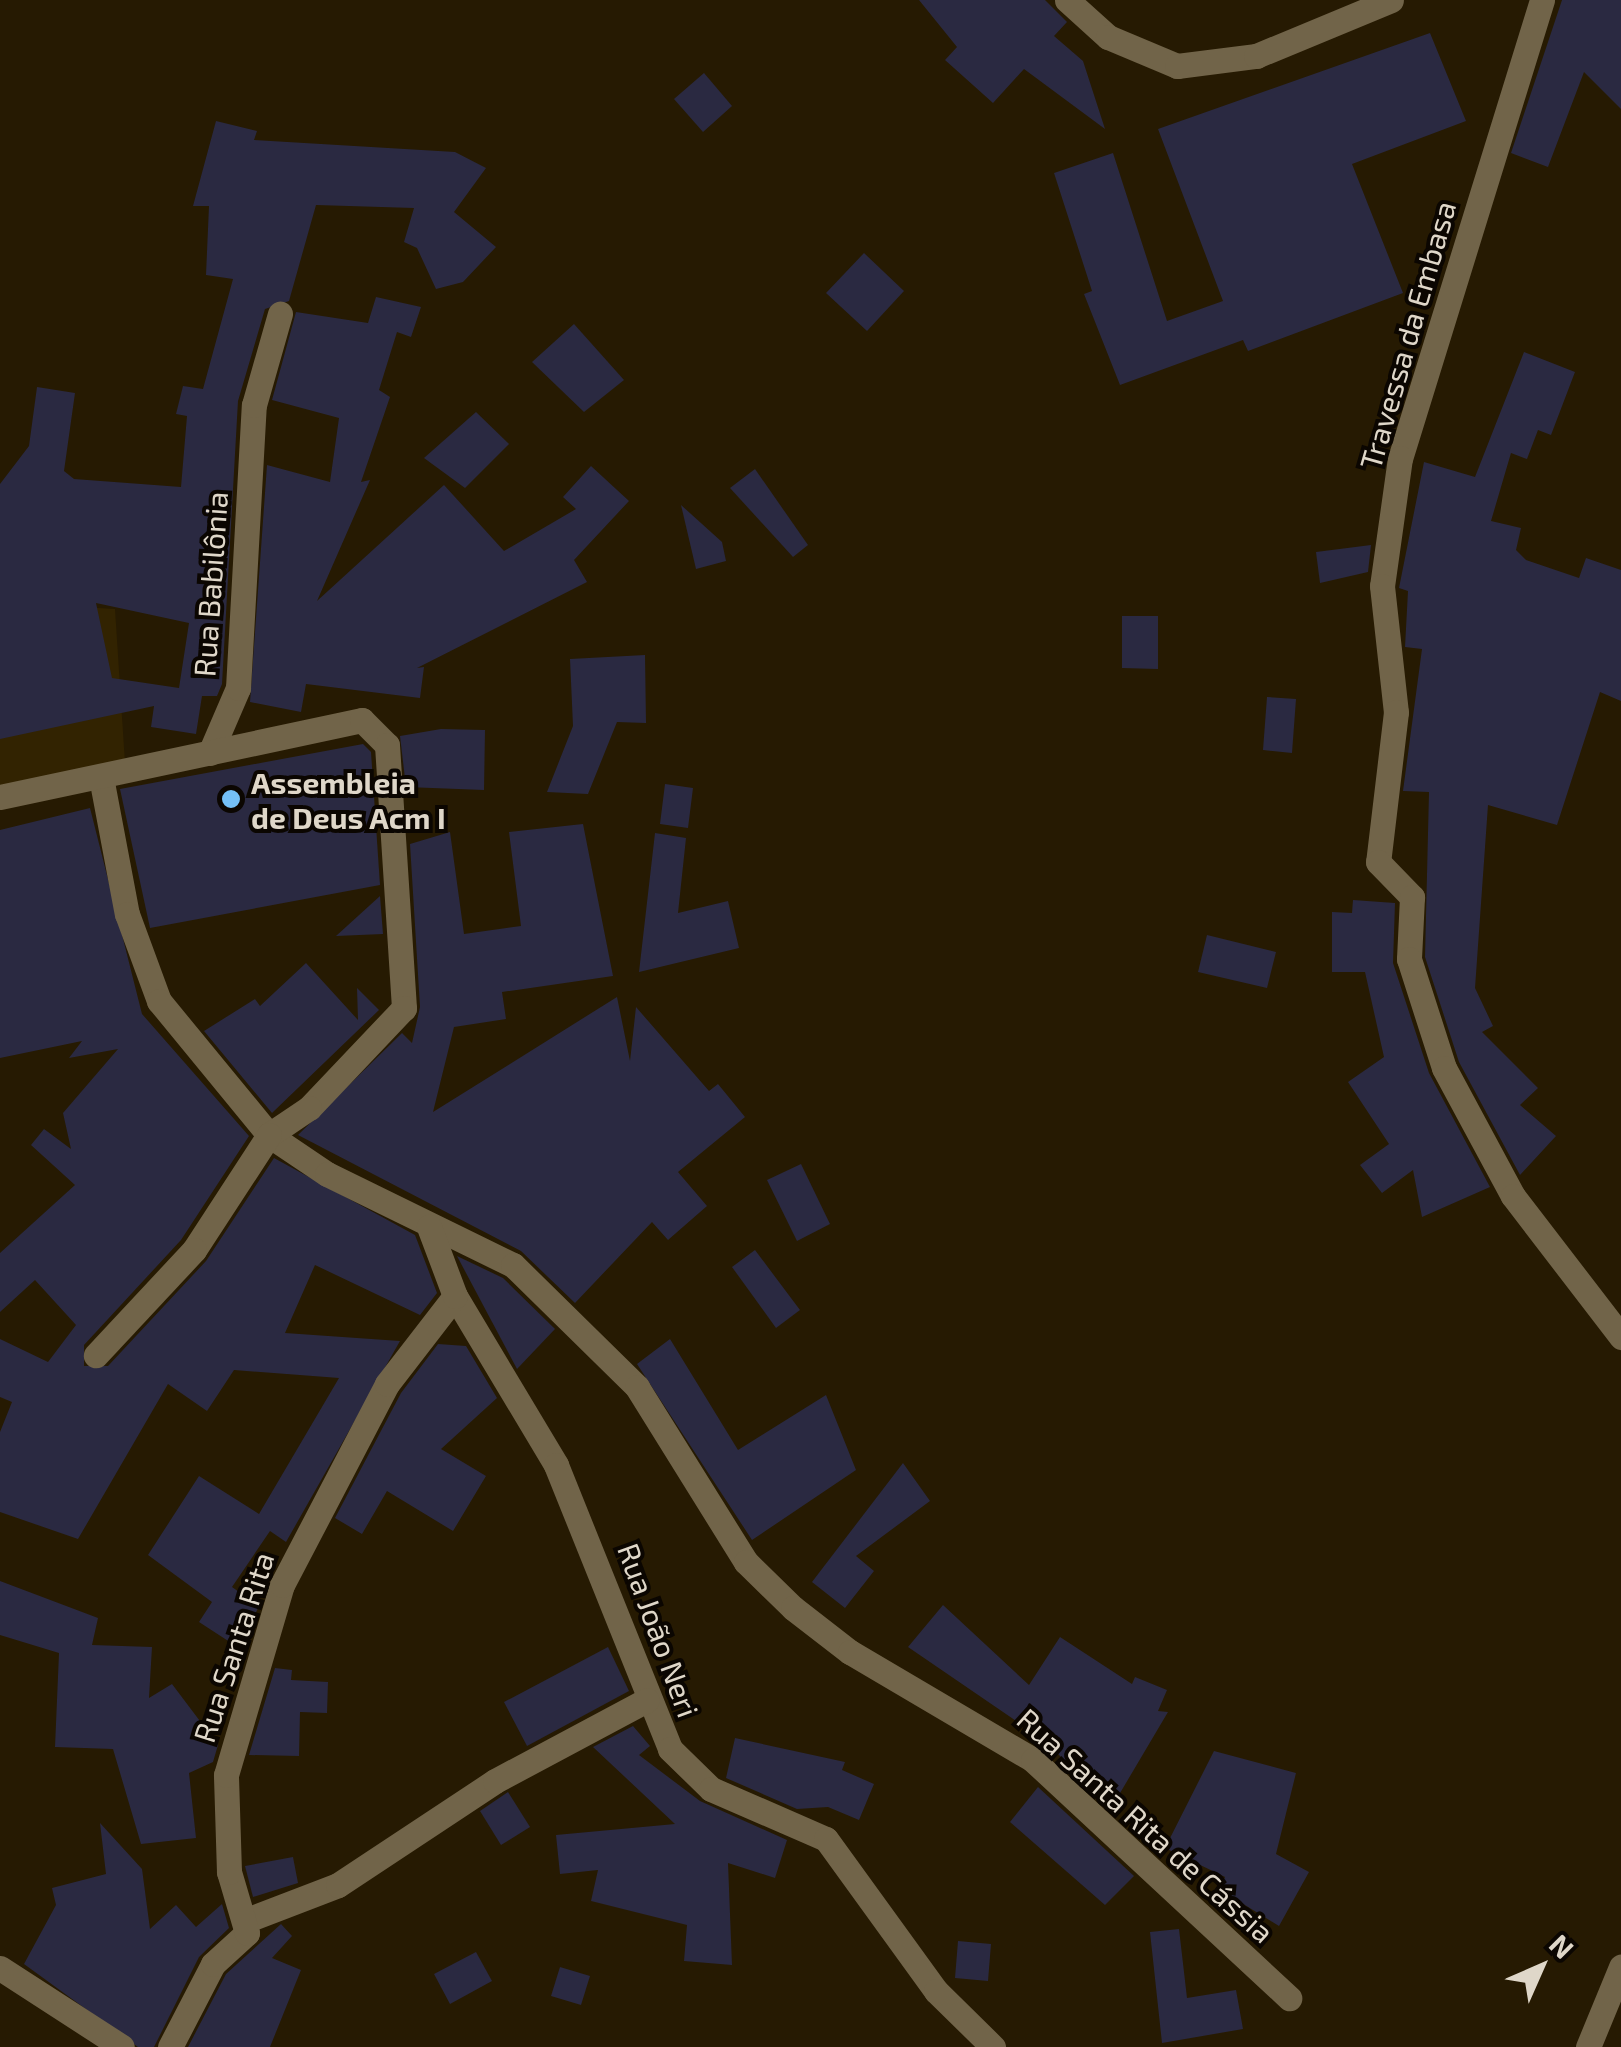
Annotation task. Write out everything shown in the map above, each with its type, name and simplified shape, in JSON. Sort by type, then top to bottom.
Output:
[{"type":"street","points":[[1067,0],[1108,37],[1177,66],[1256,56],[1391,0]]},
{"type":"street","name":"Travessa da Embasa","points":[[1542,0],[1400,458],[1382,586],[1396,712],[1378,862],[1412,897],[1409,959],[1444,1068],[1513,1196],[1621,1337]]},
{"type":"street","name":"Rua Babilônia","points":[[210,753],[238,688],[254,405],[280,314]]},
{"type":"street","points":[[0,798],[362,720],[387,745],[404,1008],[309,1108],[270,1135],[194,1250],[96,1355]]},
{"type":"street","name":"Rua Santa Rita de Cássia","points":[[101,777],[127,914],[159,1001],[270,1135],[429,1228],[514,1265],[588,1330],[693,1468],[746,1562],[793,1608],[850,1652],[1033,1760],[1289,1998]]},
{"type":"street","points":[[429,1228],[455,1296]]},
{"type":"street","name":"Rua João Neri","points":[[455,1296],[556,1465],[647,1700],[687,1772],[803,1825],[851,1864],[936,1991],[993,2047]]},
{"type":"street","name":"Rua Santa Rita","points":[[247,1920],[223,1819],[240,1710],[319,1509],[387,1384],[455,1296]]},
{"type":"street","points":[[170,2047],[247,1920],[338,1885],[520,1766],[647,1700]]},
{"type":"street","points":[[1588,2047],[1621,1967]]},
{"type":"street","points":[[0,1968],[122,2047]]},
{"type":"shaded area","points":[[0,602],[115,609],[125,763],[0,789]]},
{"type":"building","points":[[919,0],[1045,0],[1067,22],[1054,36],[1083,61],[1105,129],[1024,69],[993,103],[945,60],[957,47]]},
{"type":"building","points":[[1562,0],[1621,0],[1621,109],[1584,72],[1548,167],[1511,153]]},
{"type":"building","points":[[1430,33],[1466,121],[1352,164],[1403,293],[1248,351],[1243,340],[1120,385],[1084,294],[1092,291],[1054,173],[1113,153],[1167,321],[1223,301],[1158,129]]},
{"type":"building","points":[[704,73],[732,106],[703,132],[674,99]]},
{"type":"building","points":[[216,121],[257,131],[254,140],[455,152],[486,168],[454,212],[496,247],[463,282],[436,289],[417,248],[404,242],[414,208],[316,205],[289,301],[265,309],[238,401],[222,684],[217,696],[202,696],[196,734],[151,727],[154,706],[0,739],[0,484],[29,446],[37,387],[75,393],[64,471],[74,479],[181,487],[187,416],[176,414],[183,386],[203,389],[233,279],[206,275],[209,206],[193,206]],"holes":[[[96,603],[189,623],[179,688],[112,678]]]},
{"type":"building","points":[[864,253],[904,291],[867,331],[826,293]]},
{"type":"building","points":[[376,297],[421,307],[411,337],[397,332],[379,390],[390,397],[361,482],[370,480],[317,601],[444,485],[504,551],[576,509],[563,497],[591,466],[629,501],[574,560],[587,582],[417,668],[424,667],[420,698],[306,684],[301,712],[250,702],[267,465],[330,482],[339,418],[272,400],[296,312],[368,323]]},
{"type":"building","points":[[574,324],[624,380],[584,412],[532,362]]},
{"type":"building","points":[[1524,352],[1575,372],[1551,435],[1538,430],[1527,459],[1511,453],[1491,521],[1521,528],[1516,550],[1526,560],[1579,578],[1586,558],[1621,570],[1621,701],[1600,692],[1557,825],[1488,805],[1475,988],[1493,1026],[1482,1032],[1538,1088],[1520,1105],[1556,1136],[1520,1175],[1459,1062],[1425,957],[1429,792],[1403,791],[1422,649],[1405,647],[1408,591],[1399,588],[1424,462],[1475,477]]},
{"type":"building","points":[[476,412],[509,444],[465,488],[424,458]]},
{"type":"building","points":[[755,469],[808,545],[793,557],[730,488]]},
{"type":"building","points":[[681,505],[722,542],[726,561],[696,569]]},
{"type":"building","points":[[1371,545],[1368,572],[1320,583],[1316,552]]},
{"type":"building","points":[[1122,616],[1158,616],[1158,669],[1122,668]]},
{"type":"building","points":[[645,655],[646,723],[617,722],[588,794],[547,792],[573,726],[570,659]]},
{"type":"building","points":[[1267,697],[1296,699],[1292,753],[1263,750]]},
{"type":"building","points":[[441,729],[485,730],[484,790],[406,787],[400,736]]},
{"type":"building","points":[[363,744],[371,752],[380,885],[150,928],[120,789]]},
{"type":"building","points":[[665,784],[693,788],[688,828],[660,824]]},
{"type":"building","points":[[90,808],[142,1014],[249,1136],[181,1240],[84,1345],[84,1366],[108,1366],[206,1261],[274,1158],[415,1235],[437,1293],[420,1315],[315,1265],[285,1333],[400,1341],[286,1542],[270,1531],[232,1587],[259,1606],[239,1648],[199,1622],[212,1602],[148,1555],[199,1476],[259,1514],[339,1378],[234,1370],[207,1411],[168,1384],[78,1539],[0,1512],[0,1432],[12,1402],[0,1397],[0,1339],[48,1362],[76,1325],[35,1280],[0,1312],[0,1253],[75,1185],[31,1145],[44,1129],[71,1149],[63,1113],[118,1049],[69,1058],[82,1041],[0,1058],[0,830]]},
{"type":"building","points":[[583,824],[613,976],[502,992],[506,1019],[454,1027],[433,1112],[617,997],[630,1061],[636,1007],[709,1091],[718,1084],[745,1117],[678,1172],[707,1206],[668,1240],[652,1222],[575,1303],[521,1251],[298,1135],[402,1033],[412,1043],[420,1007],[410,844],[450,832],[464,934],[521,926],[509,832]]},
{"type":"building","points":[[655,833],[686,838],[678,913],[728,901],[739,948],[639,972]]},
{"type":"building","points":[[380,896],[383,934],[336,936]]},
{"type":"building","points":[[1353,900],[1395,903],[1393,963],[1429,1073],[1490,1187],[1422,1217],[1413,1170],[1382,1193],[1360,1165],[1389,1144],[1348,1082],[1384,1057],[1365,972],[1332,972],[1332,912],[1352,913]]},
{"type":"building","points":[[1207,935],[1276,952],[1267,988],[1198,972]]},
{"type":"building","points":[[306,963],[358,1020],[357,988],[379,1010],[272,1113],[204,1031],[255,999],[260,1006]]},
{"type":"building","points":[[801,1164],[830,1224],[797,1241],[767,1180]]},
{"type":"building","points":[[755,1250],[800,1310],[776,1328],[732,1267]]},
{"type":"building","points":[[457,1256],[503,1278],[555,1329],[517,1369]]},
{"type":"building","points":[[670,1339],[738,1450],[826,1395],[856,1470],[752,1540],[637,1364]]},
{"type":"building","points":[[438,1344],[466,1346],[497,1398],[441,1449],[486,1476],[453,1531],[387,1491],[362,1534],[335,1518],[401,1393]]},
{"type":"building","points":[[903,1463],[930,1501],[856,1556],[874,1571],[845,1608],[812,1582]]},
{"type":"building","points":[[0,1581],[98,1618],[92,1645],[152,1647],[149,1698],[172,1684],[218,1745],[213,1762],[189,1773],[196,1838],[141,1844],[113,1749],[55,1747],[59,1653],[0,1635]]},
{"type":"building","points":[[943,1605],[1029,1685],[1060,1637],[1132,1684],[1135,1677],[1167,1690],[1158,1711],[1168,1712],[1110,1810],[1047,1742],[908,1647]]},
{"type":"building","points":[[608,1647],[629,1691],[527,1746],[504,1702]]},
{"type":"building","points":[[275,1668],[292,1670],[291,1680],[328,1682],[327,1713],[300,1712],[299,1756],[249,1755]]},
{"type":"building","points":[[633,1726],[650,1746],[639,1755],[700,1801],[787,1840],[775,1878],[728,1863],[732,1965],[684,1961],[687,1925],[591,1901],[598,1870],[560,1874],[556,1835],[675,1824],[593,1747]]},
{"type":"building","points":[[735,1738],[845,1762],[842,1770],[874,1784],[859,1820],[828,1807],[797,1809],[726,1778]]},
{"type":"building","points":[[1214,1751],[1296,1773],[1276,1854],[1309,1872],[1279,1926],[1219,1889],[1225,1877],[1165,1848]]},
{"type":"building","points":[[1038,1787],[1134,1876],[1105,1905],[1010,1822]]},
{"type":"building","points":[[508,1792],[530,1827],[501,1845],[480,1811]]},
{"type":"building","points":[[100,1823],[142,1869],[150,1929],[176,1905],[196,1927],[222,1904],[229,1928],[199,1957],[154,2047],[138,2047],[24,1964],[56,1905],[52,1888],[106,1874]]},
{"type":"building","points":[[293,1857],[298,1883],[253,1897],[245,1866]]},
{"type":"building","points":[[281,1924],[292,1936],[272,1958],[301,1970],[270,2047],[188,2047],[226,1974]]},
{"type":"building","points":[[1179,1929],[1187,1998],[1236,1990],[1243,2029],[1162,2043],[1150,1932]]},
{"type":"building","points":[[958,1941],[991,1944],[988,1981],[955,1978]]},
{"type":"building","points":[[476,1952],[492,1981],[450,2004],[434,1974]]},
{"type":"building","points":[[560,1967],[590,1976],[581,2005],[551,1996]]},
{"type":"place","name":"Assembleia de Deus Acm I","points":[[231,799]]}]
